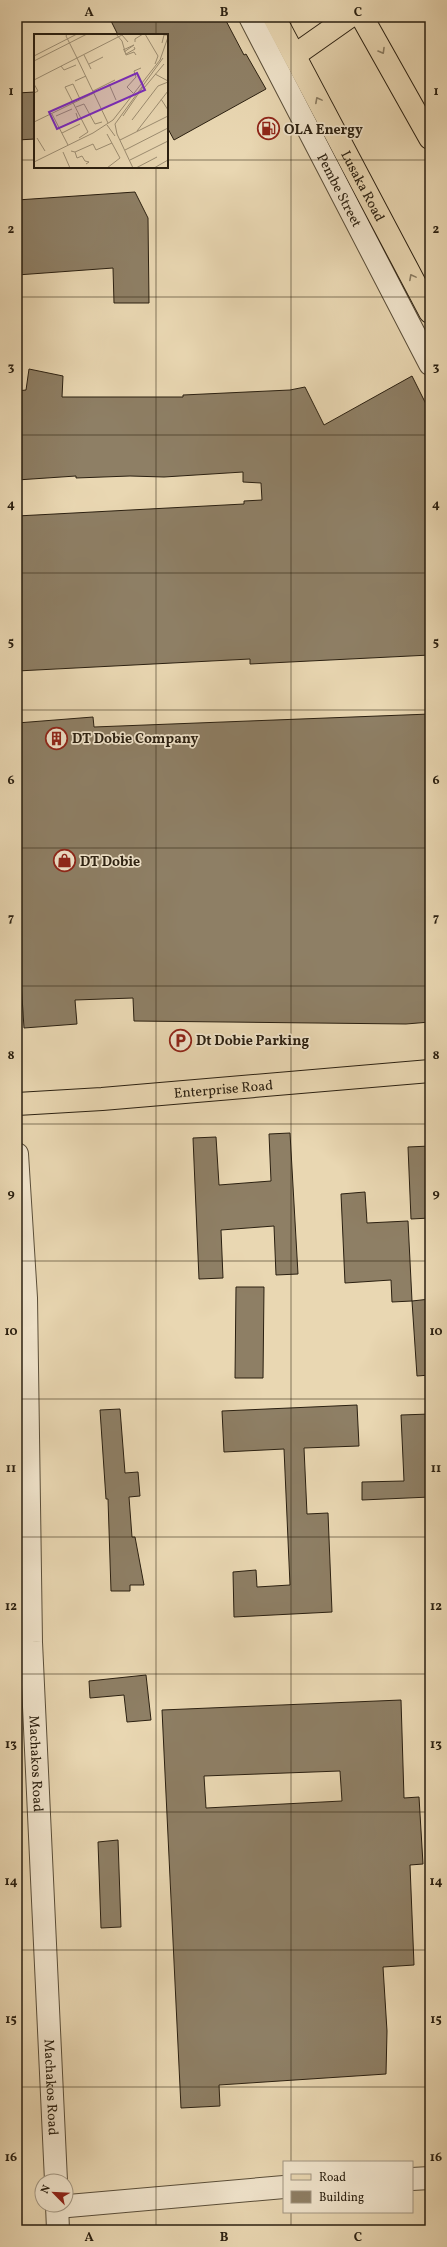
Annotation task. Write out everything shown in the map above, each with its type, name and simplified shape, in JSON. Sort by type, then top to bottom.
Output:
[{"type":"main road","name":"Lusaka Road","points":[[274,17],[430,312]]},
{"type":"main road","points":[[295,55],[349,17]]},
{"type":"main road","points":[[362,17],[430,138]]},
{"type":"main road","name":"Enterprise Road","points":[[17,1104],[110,1099],[430,1071]]},
{"type":"street","name":"Pembe Street","points":[[250,17],[430,364]]},
{"type":"street","points":[[368,244],[389,234]]},
{"type":"street","name":"Machakos Road","points":[[17,1154],[26,1298],[31,1642],[56,2173]]},
{"type":"street","points":[[413,2179],[430,2178]]},
{"type":"street","points":[[74,2205],[283,2187]]},
{"type":"street","points":[[57,2213],[58,2230]]},
{"type":"building","points":[[109,17],[224,17],[244,55],[246,54],[266,89],[174,140],[168,129],[168,34],[118,34]]},
{"type":"building","points":[[34,92],[34,139],[17,140],[17,93]]},
{"type":"building","points":[[135,192],[148,218],[149,303],[114,303],[113,268],[17,275],[17,200]]},
{"type":"building","points":[[29,369],[63,376],[62,397],[183,397],[183,395],[290,390],[305,387],[324,425],[412,376],[430,412],[430,655],[250,664],[250,659],[17,671],[17,516],[244,504],[244,501],[262,500],[261,483],[243,482],[243,472],[164,477],[130,476],[76,478],[76,476],[17,480],[17,391],[26,390]]},
{"type":"building","name":"DT Dobie Company","points":[[430,714],[430,1022],[406,1024],[134,1021],[133,998],[75,1000],[77,1024],[24,1028],[17,919],[17,723],[93,717],[94,727]]},
{"type":"building","points":[[290,1133],[298,1274],[276,1275],[274,1226],[221,1230],[223,1278],[199,1279],[193,1138],[216,1137],[219,1185],[271,1181],[269,1134]]},
{"type":"building","points":[[430,1146],[430,1218],[411,1219],[408,1147]]},
{"type":"building","points":[[365,1192],[367,1223],[408,1221],[412,1301],[392,1302],[391,1280],[345,1283],[341,1194]]},
{"type":"building","points":[[236,1287],[264,1287],[263,1378],[235,1378]]},
{"type":"building","points":[[430,1299],[430,1375],[417,1376],[412,1301]]},
{"type":"building","points":[[357,1405],[359,1446],[304,1448],[307,1514],[328,1513],[332,1612],[234,1617],[233,1572],[256,1570],[257,1587],[290,1585],[284,1449],[224,1452],[222,1411]]},
{"type":"building","points":[[120,1409],[125,1473],[138,1472],[140,1496],[129,1497],[132,1537],[135,1537],[144,1585],[130,1585],[130,1591],[111,1591],[108,1499],[106,1499],[100,1410]]},
{"type":"building","points":[[430,1414],[430,1497],[362,1500],[362,1482],[404,1481],[401,1415]]},
{"type":"building","points":[[146,1675],[151,1720],[127,1722],[124,1695],[90,1698],[89,1681]]},
{"type":"building","points":[[401,1700],[404,1798],[419,1797],[423,1864],[410,1865],[414,1965],[383,1967],[387,2031],[386,2074],[219,2085],[220,2106],[181,2108],[162,1710]],"holes":[[[340,1771],[342,1801],[206,1808],[204,1776]]]},
{"type":"building","points":[[118,1840],[121,1927],[101,1928],[98,1842]]},
{"type":"place","name":"OLA Energy","points":[[268,129]]},
{"type":"place","name":"DT Dobie Company","points":[[57,738]]},
{"type":"place","name":"DT Dobie","points":[[65,861]]},
{"type":"place","name":"Dt Dobie Parking","points":[[180,1040]]}]
